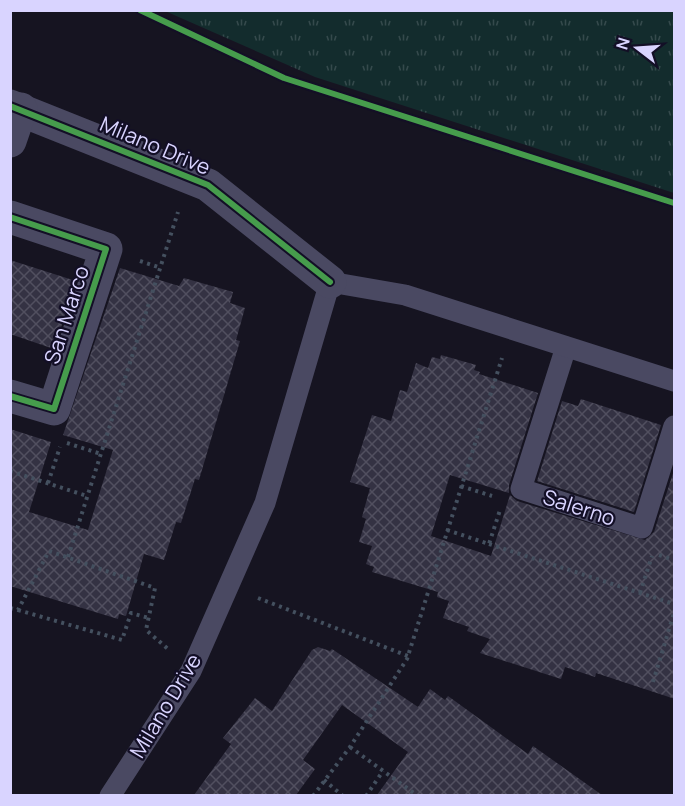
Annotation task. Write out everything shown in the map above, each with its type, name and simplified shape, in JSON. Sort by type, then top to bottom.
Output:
[{"type":"street","points":[[10,141],[16,107]]},
{"type":"street","name":"Milano Drive","points":[[16,107],[208,184],[330,282]]},
{"type":"street","name":"San Marco","points":[[10,217],[105,249],[54,409],[10,396]]},
{"type":"lane","points":[[330,282],[405,295],[675,381]]},
{"type":"lane","name":"Milano Drive","points":[[110,795],[192,668],[265,503],[330,282]]},
{"type":"lane","name":"Salerno","points":[[566,347],[521,489],[642,528],[675,426]]},
{"type":"path","points":[[68,558],[189,177]]},
{"type":"path","points":[[313,795],[350,747],[408,656],[511,330]]},
{"type":"path","points":[[61,441],[101,454]]},
{"type":"path","points":[[10,471],[87,496]]},
{"type":"path","points":[[489,544],[503,500]]},
{"type":"path","points":[[447,530],[675,604]]},
{"type":"path","points":[[18,610],[49,551],[155,588],[146,630],[192,668]]},
{"type":"path","points":[[653,553],[675,560]]},
{"type":"path","points":[[228,586],[408,656]]},
{"type":"path","points":[[10,608],[122,640],[131,613],[149,618]]},
{"type":"path","points":[[654,682],[675,613]]},
{"type":"path","points":[[350,747],[418,795]]},
{"type":"path","points":[[366,795],[383,771]]},
{"type":"path","points":[[324,780],[343,795]]},
{"type":"green space","points":[[165,11],[674,11],[674,193],[315,77]]},
{"type":"building","points":[[10,260],[76,281],[54,349],[10,334]]},
{"type":"building","points":[[120,268],[179,286],[184,278],[233,292],[230,303],[245,308],[236,340],[240,341],[199,480],[195,479],[181,523],[176,522],[164,560],[144,554],[126,616],[119,614],[118,619],[10,586],[10,429],[51,442],[29,512],[88,530],[113,450],[63,435]]},
{"type":"building","points":[[441,355],[476,365],[474,370],[480,372],[479,374],[538,393],[509,485],[509,493],[450,475],[431,536],[491,556],[510,495],[517,501],[645,540],[654,532],[675,467],[675,699],[596,673],[595,677],[565,667],[561,679],[480,653],[490,639],[467,631],[469,627],[443,618],[449,601],[437,597],[438,592],[372,572],[374,567],[366,564],[372,546],[359,542],[366,519],[362,517],[370,488],[350,482],[372,415],[391,421],[400,390],[407,392],[416,363],[428,368],[432,357],[440,359]]},
{"type":"building","points":[[581,399],[661,425],[634,512],[537,481],[562,401],[578,406]]},
{"type":"building","points":[[318,647],[330,651],[332,649],[418,707],[430,689],[445,700],[448,696],[528,754],[533,746],[602,795],[377,795],[408,752],[342,705],[303,760],[315,769],[296,795],[194,795],[231,744],[223,738],[255,698],[272,711],[312,650]]},
{"type":"cycle path","points":[[140,10],[284,78],[674,203]]},
{"type":"cycle path","points":[[10,106],[208,185],[330,282]]},
{"type":"cycle path","points":[[10,217],[106,249],[54,409],[10,396]]}]
